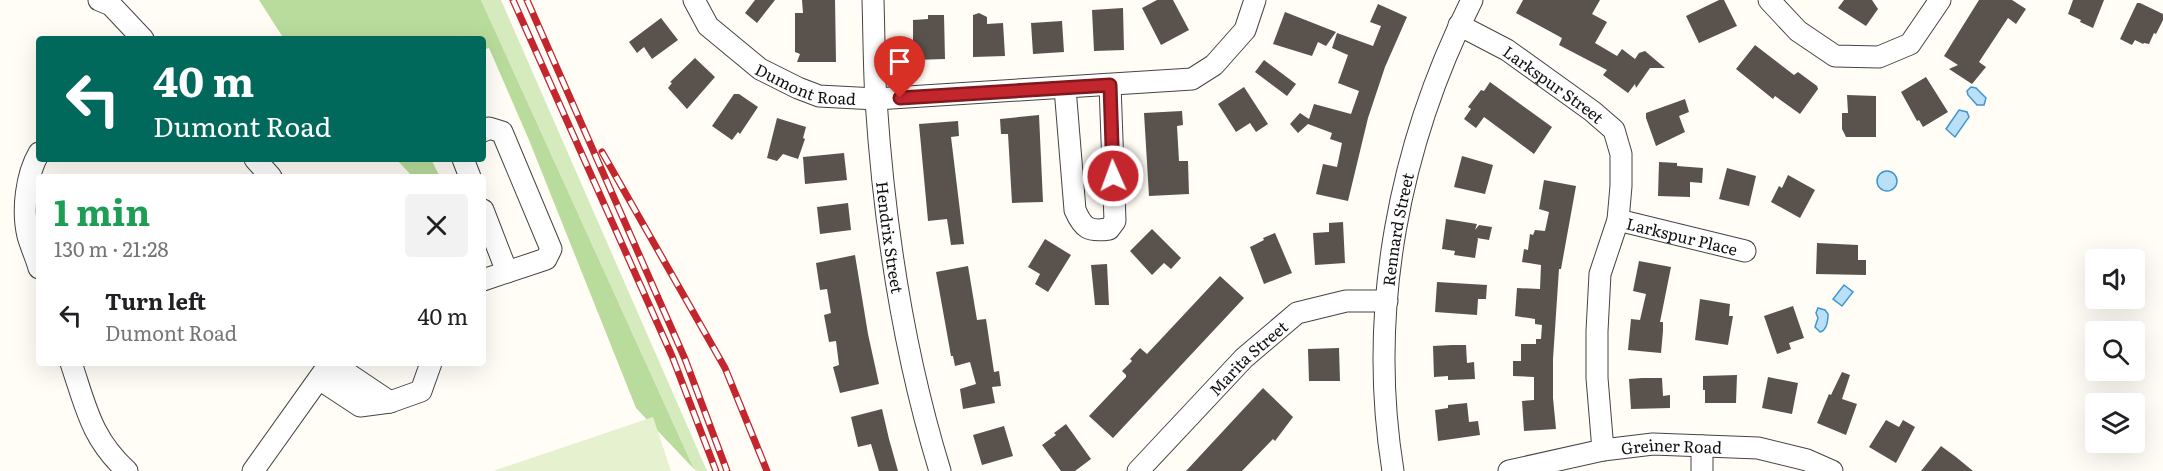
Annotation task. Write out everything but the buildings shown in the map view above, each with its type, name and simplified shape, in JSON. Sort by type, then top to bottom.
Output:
[{"type":"street","points":[[99,0],[111,5],[140,36]]},
{"type":"street","name":"Dumont Road","points":[[694,0],[708,26],[760,69],[819,96],[876,99],[1192,79],[1214,65],[1245,30],[1255,0]]},
{"type":"street","name":"Hendrix Street","points":[[873,0],[876,99],[888,217],[907,339],[940,471]]},
{"type":"street","name":"Rennard Street","points":[[1393,471],[1384,379],[1387,302],[1395,230],[1404,182],[1426,106],[1459,25],[1472,0]]},
{"type":"street","points":[[1769,0],[1798,31],[1835,56],[1879,57],[1910,44],[1940,0]]},
{"type":"street","name":"Larkspur Street","points":[[1459,25],[1507,50],[1592,111],[1614,130],[1622,154],[1622,186],[1618,220],[1600,274],[1597,378],[1603,450]]},
{"type":"street","points":[[1065,88],[1075,210],[1081,224],[1094,231],[1109,229],[1115,221],[1110,85]]},
{"type":"street","points":[[486,129],[502,132],[551,249],[546,258],[486,279]]},
{"type":"street","points":[[36,161],[30,176],[26,216],[28,235],[36,259]]},
{"type":"street","points":[[258,162],[269,174]]},
{"type":"street","points":[[486,218],[507,272]]},
{"type":"street","name":"Larkspur Place","points":[[1618,220],[1745,251]]},
{"type":"street","name":"Marita Street","points":[[1138,471],[1244,358],[1298,313],[1346,301],[1387,302]]},
{"type":"street","points":[[72,366],[101,443],[127,471]]},
{"type":"street","points":[[253,471],[327,368],[360,406],[390,402],[421,390],[430,366]]},
{"type":"street","name":"Greiner Road","points":[[1509,471],[1603,450],[1653,444],[1758,448],[1778,462],[1807,460],[1832,471]]},
{"type":"street","points":[[1702,446],[1702,471]]},
{"type":"green space","points":[[259,0],[481,0],[694,469],[636,408],[529,140],[489,48],[486,49],[486,36],[282,36]]},
{"type":"green space","points":[[481,0],[501,0],[707,471],[694,469]]},
{"type":"green space","points":[[399,162],[432,162],[438,174],[410,174]]},
{"type":"green space","points":[[653,417],[671,471],[495,471],[496,470]]},
{"type":"water","points":[[1971,87],[1976,88],[1986,98],[1984,105],[1977,105],[1968,95],[1967,91]]},
{"type":"water","points":[[1959,110],[1967,112],[1969,117],[1955,137],[1946,129]]},
{"type":"water","points":[[1887,171],[1894,174],[1897,181],[1894,188],[1887,191],[1880,188],[1877,181],[1880,174]]},
{"type":"water","points":[[1844,285],[1853,292],[1842,306],[1833,299]]},
{"type":"water","points":[[1818,308],[1825,310],[1828,314],[1826,327],[1820,332],[1815,327]]},
{"type":"railway","points":[[513,0],[672,356],[716,471]]},
{"type":"railway","points":[[527,0],[685,359],[727,471]]},
{"type":"railway","points":[[602,152],[725,368],[767,471]]},
{"type":"route","points":[[900,98],[1110,85],[1113,176]]}]
